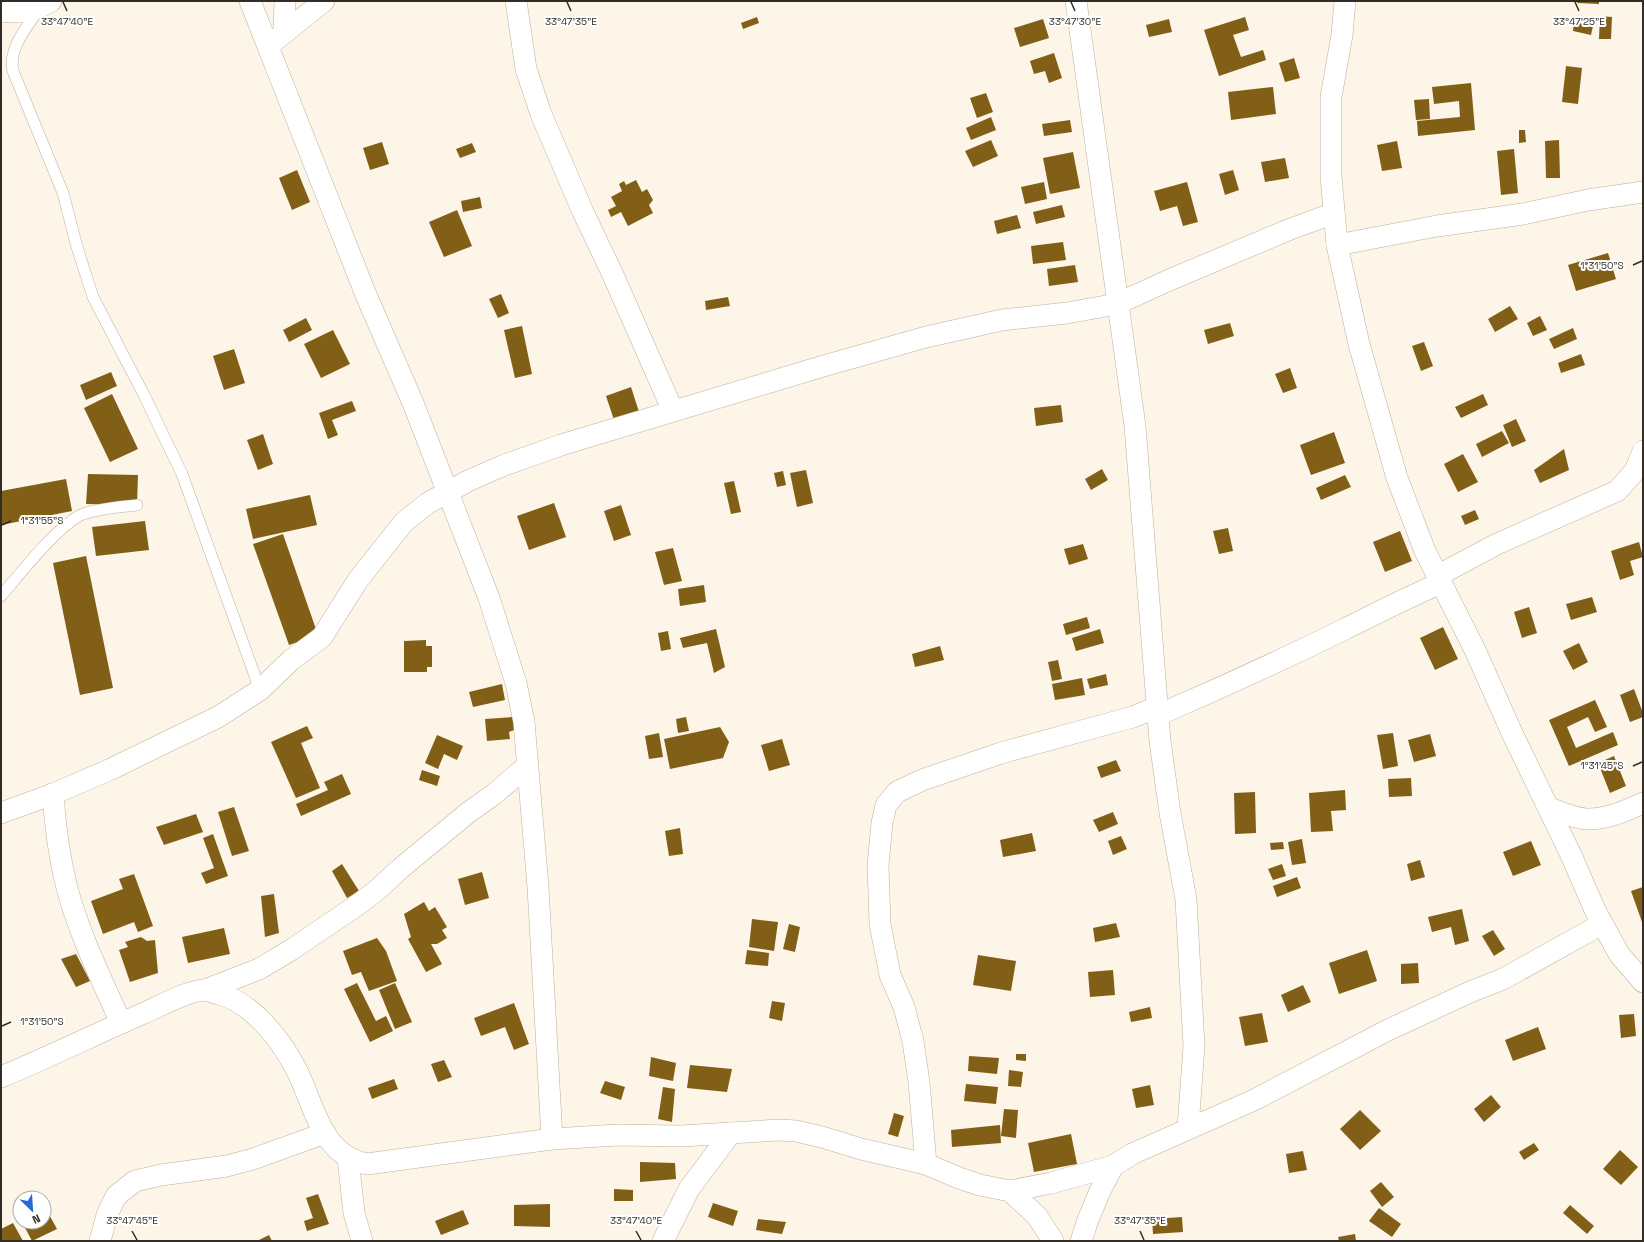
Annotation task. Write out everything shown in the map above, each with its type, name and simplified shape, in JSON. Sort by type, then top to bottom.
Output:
[{"type":"street","points":[[250,1],[366,294],[413,403],[489,598],[516,683],[524,722],[538,887],[552,1139]]},
{"type":"street","points":[[284,32],[285,1]]},
{"type":"street","points":[[268,46],[324,1]]},
{"type":"street","points":[[516,1],[526,69],[541,114],[583,212],[613,275],[673,411]]},
{"type":"street","points":[[1076,1],[1135,426],[1160,741],[1170,813],[1186,899],[1194,1046],[1188,1128]]},
{"type":"street","points":[[1345,1],[1342,35],[1331,97],[1332,176],[1337,245],[1359,344],[1397,478],[1425,551],[1475,650],[1512,733],[1572,855],[1595,910],[1619,954],[1643,982]]},
{"type":"street","points":[[1,11],[16,12],[45,5]]},
{"type":"street","points":[[1337,245],[1438,226],[1523,214],[1588,200],[1643,192]]},
{"type":"street","points":[[1,812],[53,794],[109,770],[218,717],[260,690],[291,660],[322,637],[358,580],[404,522],[428,503],[447,491],[502,466],[561,445],[926,337],[1002,320],[1067,313],[1117,304],[1167,281],[1288,230],[1334,213]]},
{"type":"street","points":[[926,1164],[919,1082],[913,1041],[904,1007],[890,975],[880,924],[878,865],[882,823],[886,805],[897,792],[922,780],[1038,742],[1133,716],[1158,711],[1229,684],[1345,629],[1399,601],[1439,580],[1497,544],[1617,491],[1642,462]]},
{"type":"street","points":[[1,1077],[170,1001],[205,990],[259,969],[291,950],[376,891],[401,868],[469,812],[492,796],[528,765]]},
{"type":"street","points":[[53,794],[56,839],[66,885],[92,957],[121,1023]]},
{"type":"street","points":[[1549,808],[1568,815],[1586,819],[1613,816],[1643,803]]},
{"type":"street","points":[[205,990],[237,1001],[261,1020],[295,1067],[318,1123],[328,1140],[338,1151],[348,1158],[367,1164],[552,1139],[618,1135],[681,1136],[766,1131],[796,1131],[822,1137],[860,1149],[926,1164],[980,1185],[1010,1191],[1051,1183],[1113,1166],[1132,1154],[1254,1100],[1388,1030],[1470,992],[1503,979],[1602,924]]},
{"type":"street","points":[[100,1241],[107,1215],[116,1196],[135,1181],[161,1175],[227,1166],[256,1158],[325,1133]]},
{"type":"street","points":[[662,1241],[689,1189],[730,1133]]},
{"type":"street","points":[[348,1158],[350,1188],[354,1213],[362,1241]]},
{"type":"street","points":[[1081,1241],[1100,1191],[1113,1166]]},
{"type":"street","points":[[1010,1191],[1037,1216],[1052,1241]]},
{"type":"lane","points":[[45,5],[14,50],[11,59],[13,70],[63,193],[77,247],[93,297],[141,388],[182,474],[260,690]]},
{"type":"lane","points":[[1,596],[35,556],[70,522],[82,514],[137,505]]},
{"type":"building","points":[[1578,1],[1599,1],[1599,4],[1577,3]]},
{"type":"building","points":[[1600,16],[1612,17],[1611,39],[1599,39]]},
{"type":"building","points":[[757,17],[759,23],[743,29],[741,23]]},
{"type":"building","points":[[1245,17],[1249,30],[1233,35],[1241,57],[1263,50],[1266,60],[1219,76],[1204,30]]},
{"type":"building","points":[[1043,19],[1049,38],[1020,47],[1014,28]]},
{"type":"building","points":[[1169,19],[1172,32],[1149,37],[1146,25]]},
{"type":"building","points":[[1574,22],[1593,26],[1591,35],[1573,31]]},
{"type":"building","points":[[1054,53],[1062,78],[1049,83],[1045,71],[1034,74],[1030,61]]},
{"type":"building","points":[[1294,58],[1300,78],[1285,82],[1279,63]]},
{"type":"building","points":[[1566,66],[1582,68],[1578,104],[1562,102]]},
{"type":"building","points":[[1471,83],[1475,130],[1418,136],[1417,121],[1460,117],[1459,101],[1434,104],[1432,87]]},
{"type":"building","points":[[1273,87],[1276,114],[1231,120],[1228,92]]},
{"type":"building","points":[[986,93],[993,112],[977,118],[970,98]]},
{"type":"building","points":[[1429,99],[1430,119],[1416,120],[1414,100]]},
{"type":"building","points":[[991,117],[996,130],[971,140],[966,128]]},
{"type":"building","points":[[1070,120],[1072,132],[1044,136],[1042,124]]},
{"type":"building","points":[[1519,130],[1525,130],[1526,142],[1519,143]]},
{"type":"building","points":[[991,140],[998,156],[973,167],[965,151]]},
{"type":"building","points":[[1559,140],[1560,178],[1546,178],[1545,141]]},
{"type":"building","points":[[1397,141],[1402,168],[1382,171],[1377,145]]},
{"type":"building","points":[[382,142],[389,164],[370,170],[363,148]]},
{"type":"building","points":[[472,143],[476,152],[460,158],[456,149]]},
{"type":"building","points":[[1514,149],[1518,193],[1501,195],[1497,151]]},
{"type":"building","points":[[1073,152],[1080,188],[1050,194],[1043,158]]},
{"type":"building","points":[[1285,158],[1289,178],[1265,182],[1261,162]]},
{"type":"building","points":[[297,170],[310,202],[292,210],[279,178]]},
{"type":"building","points":[[1233,170],[1239,190],[1225,195],[1219,174]]},
{"type":"building","points":[[636,180],[642,192],[647,189],[653,200],[649,205],[653,213],[628,226],[621,212],[611,217],[608,210],[616,206],[611,197],[622,191],[619,184],[624,181],[626,185]]},
{"type":"building","points":[[1044,182],[1047,199],[1025,204],[1021,187]]},
{"type":"building","points":[[1187,182],[1198,222],[1183,226],[1177,206],[1160,211],[1154,191]]},
{"type":"building","points":[[480,197],[482,208],[463,212],[461,201]]},
{"type":"building","points":[[1062,205],[1065,217],[1036,224],[1033,212]]},
{"type":"building","points":[[457,210],[472,246],[444,257],[429,222]]},
{"type":"building","points":[[1017,215],[1021,228],[997,234],[994,221]]},
{"type":"building","points":[[1063,242],[1066,260],[1033,264],[1031,246]]},
{"type":"building","points":[[1608,253],[1616,279],[1576,291],[1568,265]]},
{"type":"building","points":[[1075,265],[1078,282],[1049,286],[1047,269]]},
{"type":"building","points":[[501,294],[509,313],[498,318],[489,299]]},
{"type":"building","points":[[728,297],[730,306],[706,310],[705,301]]},
{"type":"building","points":[[1510,306],[1518,319],[1495,332],[1488,319]]},
{"type":"building","points":[[1540,316],[1547,330],[1533,336],[1527,323]]},
{"type":"building","points":[[306,318],[312,330],[289,342],[283,330]]},
{"type":"building","points":[[1230,323],[1234,336],[1208,344],[1204,330]]},
{"type":"building","points":[[522,326],[532,374],[515,378],[504,330]]},
{"type":"building","points":[[1573,328],[1577,339],[1554,349],[1549,339]]},
{"type":"building","points":[[333,330],[350,364],[321,378],[304,344]]},
{"type":"building","points":[[1424,342],[1433,366],[1421,371],[1412,346]]},
{"type":"building","points":[[234,349],[245,383],[224,390],[213,356]]},
{"type":"building","points":[[1581,354],[1585,365],[1561,373],[1558,363]]},
{"type":"building","points":[[1290,368],[1297,388],[1283,393],[1275,374]]},
{"type":"building","points":[[111,372],[117,386],[86,400],[80,385]]},
{"type":"building","points":[[631,387],[641,418],[616,426],[606,396]]},
{"type":"building","points":[[112,394],[138,449],[110,462],[84,408]]},
{"type":"building","points":[[1483,394],[1488,405],[1461,418],[1455,407]]},
{"type":"building","points":[[352,401],[356,411],[332,420],[338,435],[328,439],[319,413]]},
{"type":"building","points":[[1061,405],[1063,422],[1036,426],[1034,408]]},
{"type":"building","points":[[1516,419],[1526,441],[1512,447],[1503,425]]},
{"type":"building","points":[[1502,431],[1509,443],[1482,457],[1476,444]]},
{"type":"building","points":[[1334,432],[1345,463],[1311,475],[1300,445]]},
{"type":"building","points":[[263,434],[273,464],[258,470],[247,440]]},
{"type":"building","points":[[1564,449],[1569,470],[1540,483],[1534,470]]},
{"type":"building","points":[[1463,454],[1478,482],[1458,492],[1444,464]]},
{"type":"building","points":[[1102,469],[1108,480],[1091,490],[1085,479]]},
{"type":"building","points":[[806,470],[813,503],[797,507],[790,473]]},
{"type":"building","points":[[783,471],[786,485],[777,487],[774,473]]},
{"type":"building","points":[[88,474],[138,475],[137,505],[86,504]]},
{"type":"building","points":[[1345,475],[1351,487],[1321,500],[1316,488]]},
{"type":"building","points":[[66,479],[72,511],[1,525],[1,491]]},
{"type":"building","points":[[734,481],[741,512],[731,514],[724,483]]},
{"type":"building","points":[[310,495],[317,525],[253,539],[246,509]]},
{"type":"building","points":[[554,503],[566,537],[529,550],[517,516]]},
{"type":"building","points":[[621,505],[631,535],[614,541],[604,511]]},
{"type":"building","points":[[1475,510],[1479,519],[1465,525],[1461,516]]},
{"type":"building","points":[[145,521],[149,550],[96,556],[92,527]]},
{"type":"building","points":[[1228,528],[1233,551],[1219,554],[1213,531]]},
{"type":"building","points":[[1400,531],[1412,561],[1385,572],[1373,542]]},
{"type":"building","points":[[283,534],[318,635],[289,645],[253,544]]},
{"type":"building","points":[[1639,542],[1643,557],[1630,561],[1634,575],[1620,580],[1611,551]]},
{"type":"building","points":[[1083,544],[1088,559],[1069,565],[1064,549]]},
{"type":"building","points":[[673,548],[682,581],[664,585],[655,552]]},
{"type":"building","points":[[86,556],[113,688],[80,695],[53,563]]},
{"type":"building","points":[[704,585],[706,602],[680,606],[678,589]]},
{"type":"building","points":[[1592,597],[1597,612],[1571,620],[1566,604]]},
{"type":"building","points":[[1529,607],[1537,633],[1522,638],[1514,612]]},
{"type":"building","points":[[1087,617],[1090,628],[1066,635],[1063,624]]},
{"type":"building","points":[[1443,627],[1458,659],[1435,670],[1420,638]]},
{"type":"building","points":[[716,629],[725,667],[714,673],[707,643],[683,648],[680,638]]},
{"type":"building","points":[[1100,629],[1104,643],[1076,651],[1072,638]]},
{"type":"building","points":[[668,631],[671,649],[661,651],[658,633]]},
{"type":"building","points":[[426,640],[426,646],[432,646],[432,667],[427,667],[427,672],[404,672],[404,641]]},
{"type":"building","points":[[1579,643],[1588,662],[1573,670],[1563,651]]},
{"type":"building","points":[[940,646],[944,660],[915,667],[912,654]]},
{"type":"building","points":[[1058,660],[1062,679],[1052,681],[1048,662]]},
{"type":"building","points":[[1106,674],[1108,685],[1090,689],[1087,679]]},
{"type":"building","points":[[1082,678],[1085,695],[1055,700],[1052,684]]},
{"type":"building","points":[[502,684],[505,700],[473,707],[469,692]]},
{"type":"building","points":[[1634,689],[1643,713],[1643,717],[1630,722],[1620,695]]},
{"type":"building","points":[[1595,700],[1607,727],[1595,732],[1588,717],[1567,727],[1576,748],[1613,732],[1618,745],[1569,766],[1549,720]]},
{"type":"building","points":[[513,717],[514,730],[509,732],[510,739],[487,741],[485,719]]},
{"type":"building","points":[[686,717],[689,731],[678,733],[676,719]]},
{"type":"building","points":[[307,726],[313,738],[301,743],[320,788],[296,798],[271,742]]},
{"type":"building","points":[[720,727],[729,742],[723,758],[670,769],[664,739]]},
{"type":"building","points":[[659,733],[663,757],[649,759],[645,736]]},
{"type":"building","points":[[1393,733],[1398,766],[1383,769],[1377,735]]},
{"type":"building","points":[[1430,734],[1436,756],[1414,762],[1408,740]]},
{"type":"building","points":[[437,735],[463,746],[457,760],[444,754],[438,769],[425,763]]},
{"type":"building","points":[[782,739],[790,765],[769,771],[761,745]]},
{"type":"building","points":[[1614,756],[1626,786],[1610,793],[1598,763]]},
{"type":"building","points":[[1116,760],[1121,771],[1101,778],[1097,767]]},
{"type":"building","points":[[422,770],[440,776],[437,786],[419,780]]},
{"type":"building","points":[[342,774],[351,794],[301,816],[296,804],[328,790],[324,782]]},
{"type":"building","points":[[1411,778],[1412,796],[1389,797],[1388,779]]},
{"type":"building","points":[[1345,790],[1346,810],[1331,811],[1333,831],[1311,832],[1309,793]]},
{"type":"building","points":[[1255,792],[1256,833],[1235,834],[1234,793]]},
{"type":"building","points":[[234,807],[249,851],[232,856],[218,812]]},
{"type":"building","points":[[1113,812],[1118,824],[1099,832],[1093,820]]},
{"type":"building","points":[[196,814],[203,832],[164,845],[156,827]]},
{"type":"building","points":[[680,828],[683,854],[669,856],[665,831]]},
{"type":"building","points":[[1032,833],[1036,851],[1003,857],[1000,840]]},
{"type":"building","points":[[213,834],[228,876],[206,884],[201,873],[214,868],[203,838]]},
{"type":"building","points":[[1121,836],[1127,849],[1113,855],[1108,841]]},
{"type":"building","points":[[1302,839],[1306,863],[1292,865],[1288,842]]},
{"type":"building","points":[[1531,841],[1541,865],[1513,876],[1503,852]]},
{"type":"building","points":[[1283,842],[1284,849],[1271,850],[1270,843]]},
{"type":"building","points":[[1420,860],[1425,877],[1411,881],[1407,864]]},
{"type":"building","points":[[342,864],[359,891],[347,898],[332,871]]},
{"type":"building","points":[[1282,864],[1286,876],[1273,880],[1268,869]]},
{"type":"building","points":[[482,872],[489,898],[465,905],[458,879]]},
{"type":"building","points":[[134,874],[153,926],[138,932],[134,922],[103,934],[91,901],[123,889],[119,879]]},
{"type":"building","points":[[1297,877],[1301,888],[1277,897],[1273,886]]},
{"type":"building","points":[[1643,887],[1643,921],[1642,922],[1631,891]]},
{"type":"building","points":[[274,894],[279,933],[265,937],[261,896]]},
{"type":"building","points":[[424,902],[429,911],[435,907],[447,927],[442,930],[447,938],[437,944],[431,944],[442,964],[426,972],[408,939],[411,937],[404,914]]},
{"type":"building","points":[[1462,909],[1469,941],[1455,945],[1451,927],[1432,932],[1428,917]]},
{"type":"building","points":[[752,919],[778,922],[774,951],[749,947]]},
{"type":"building","points":[[1116,923],[1120,937],[1095,942],[1093,928]]},
{"type":"building","points":[[789,924],[800,927],[795,952],[783,949]]},
{"type":"building","points":[[224,928],[230,954],[188,963],[182,937]]},
{"type":"building","points":[[1493,930],[1505,949],[1494,956],[1482,936]]},
{"type":"building","points":[[141,937],[147,941],[155,940],[158,973],[130,982],[119,950],[128,947],[125,942]]},
{"type":"building","points":[[377,938],[386,951],[397,981],[369,991],[361,972],[352,975],[343,951]]},
{"type":"building","points":[[747,950],[769,953],[768,966],[745,964]]},
{"type":"building","points":[[1367,950],[1377,981],[1339,994],[1329,963]]},
{"type":"building","points":[[76,954],[90,981],[76,987],[61,959]]},
{"type":"building","points":[[978,955],[1016,961],[1011,991],[973,985]]},
{"type":"building","points":[[1418,963],[1419,983],[1401,984],[1401,964]]},
{"type":"building","points":[[1113,970],[1115,995],[1090,997],[1088,972]]},
{"type":"building","points":[[357,983],[376,1021],[386,1016],[393,1031],[370,1042],[344,989]]},
{"type":"building","points":[[395,983],[412,1022],[395,1029],[379,990]]},
{"type":"building","points":[[1303,985],[1311,1002],[1288,1012],[1281,995]]},
{"type":"building","points":[[772,1001],[785,1003],[782,1021],[769,1018]]},
{"type":"building","points":[[514,1003],[529,1044],[514,1050],[505,1027],[481,1036],[474,1018]]},
{"type":"building","points":[[1150,1007],[1152,1018],[1131,1022],[1129,1012]]},
{"type":"building","points":[[1262,1013],[1268,1042],[1245,1046],[1239,1017]]},
{"type":"building","points":[[1634,1014],[1636,1036],[1621,1038],[1619,1015]]},
{"type":"building","points":[[1538,1027],[1546,1049],[1513,1061],[1505,1040]]},
{"type":"building","points":[[1016,1054],[1026,1054],[1026,1061],[1016,1060]]},
{"type":"building","points":[[969,1056],[999,1058],[997,1074],[968,1071]]},
{"type":"building","points":[[651,1057],[676,1063],[673,1081],[649,1076]]},
{"type":"building","points":[[444,1060],[452,1077],[438,1082],[431,1064]]},
{"type":"building","points":[[690,1065],[732,1069],[727,1092],[687,1088]]},
{"type":"building","points":[[1009,1070],[1023,1072],[1021,1087],[1008,1086]]},
{"type":"building","points":[[394,1079],[398,1089],[372,1099],[368,1088]]},
{"type":"building","points":[[605,1081],[625,1087],[621,1100],[600,1093]]},
{"type":"building","points":[[966,1084],[998,1087],[996,1104],[964,1101]]},
{"type":"building","points":[[1150,1085],[1154,1105],[1136,1108],[1132,1089]]},
{"type":"building","points":[[663,1087],[675,1089],[672,1122],[658,1119]]},
{"type":"building","points":[[1491,1095],[1501,1107],[1484,1122],[1474,1109]]},
{"type":"building","points":[[1004,1109],[1018,1110],[1016,1138],[1001,1136]]},
{"type":"building","points":[[1360,1110],[1381,1131],[1360,1150],[1340,1129]]},
{"type":"building","points":[[894,1113],[904,1116],[898,1137],[888,1134]]},
{"type":"building","points":[[1000,1125],[1001,1143],[952,1147],[951,1130]]},
{"type":"building","points":[[1071,1134],[1077,1164],[1034,1172],[1028,1143]]},
{"type":"building","points":[[1534,1143],[1539,1150],[1524,1160],[1519,1152]]},
{"type":"building","points":[[1620,1150],[1638,1167],[1621,1185],[1603,1169]]},
{"type":"building","points":[[1303,1151],[1307,1170],[1289,1173],[1286,1154]]},
{"type":"building","points":[[640,1162],[675,1163],[676,1179],[640,1182]]},
{"type":"building","points":[[1381,1182],[1394,1197],[1382,1207],[1370,1191]]},
{"type":"building","points":[[614,1189],[633,1190],[633,1201],[614,1201]]},
{"type":"building","points":[[318,1194],[329,1224],[307,1231],[304,1221],[313,1218],[306,1198]]},
{"type":"building","points":[[713,1203],[738,1211],[733,1226],[708,1217]]},
{"type":"building","points":[[550,1204],[550,1227],[514,1226],[514,1205]]},
{"type":"building","points":[[1570,1205],[1594,1226],[1587,1234],[1563,1213]]},
{"type":"building","points":[[1379,1208],[1401,1224],[1392,1237],[1369,1221]]},
{"type":"building","points":[[463,1210],[469,1224],[441,1235],[435,1221]]},
{"type":"building","points":[[1182,1217],[1183,1232],[1153,1234],[1152,1219]]},
{"type":"building","points":[[758,1219],[786,1222],[782,1234],[756,1230]]},
{"type":"building","points":[[52,1220],[57,1229],[32,1241],[26,1230],[52,1230]]},
{"type":"building","points":[[12,1224],[12,1230],[17,1230],[23,1241],[1,1241],[1,1229]]},
{"type":"building","points":[[1355,1234],[1356,1241],[1339,1241],[1338,1237]]},
{"type":"building","points":[[269,1235],[272,1241],[257,1241]]}]
